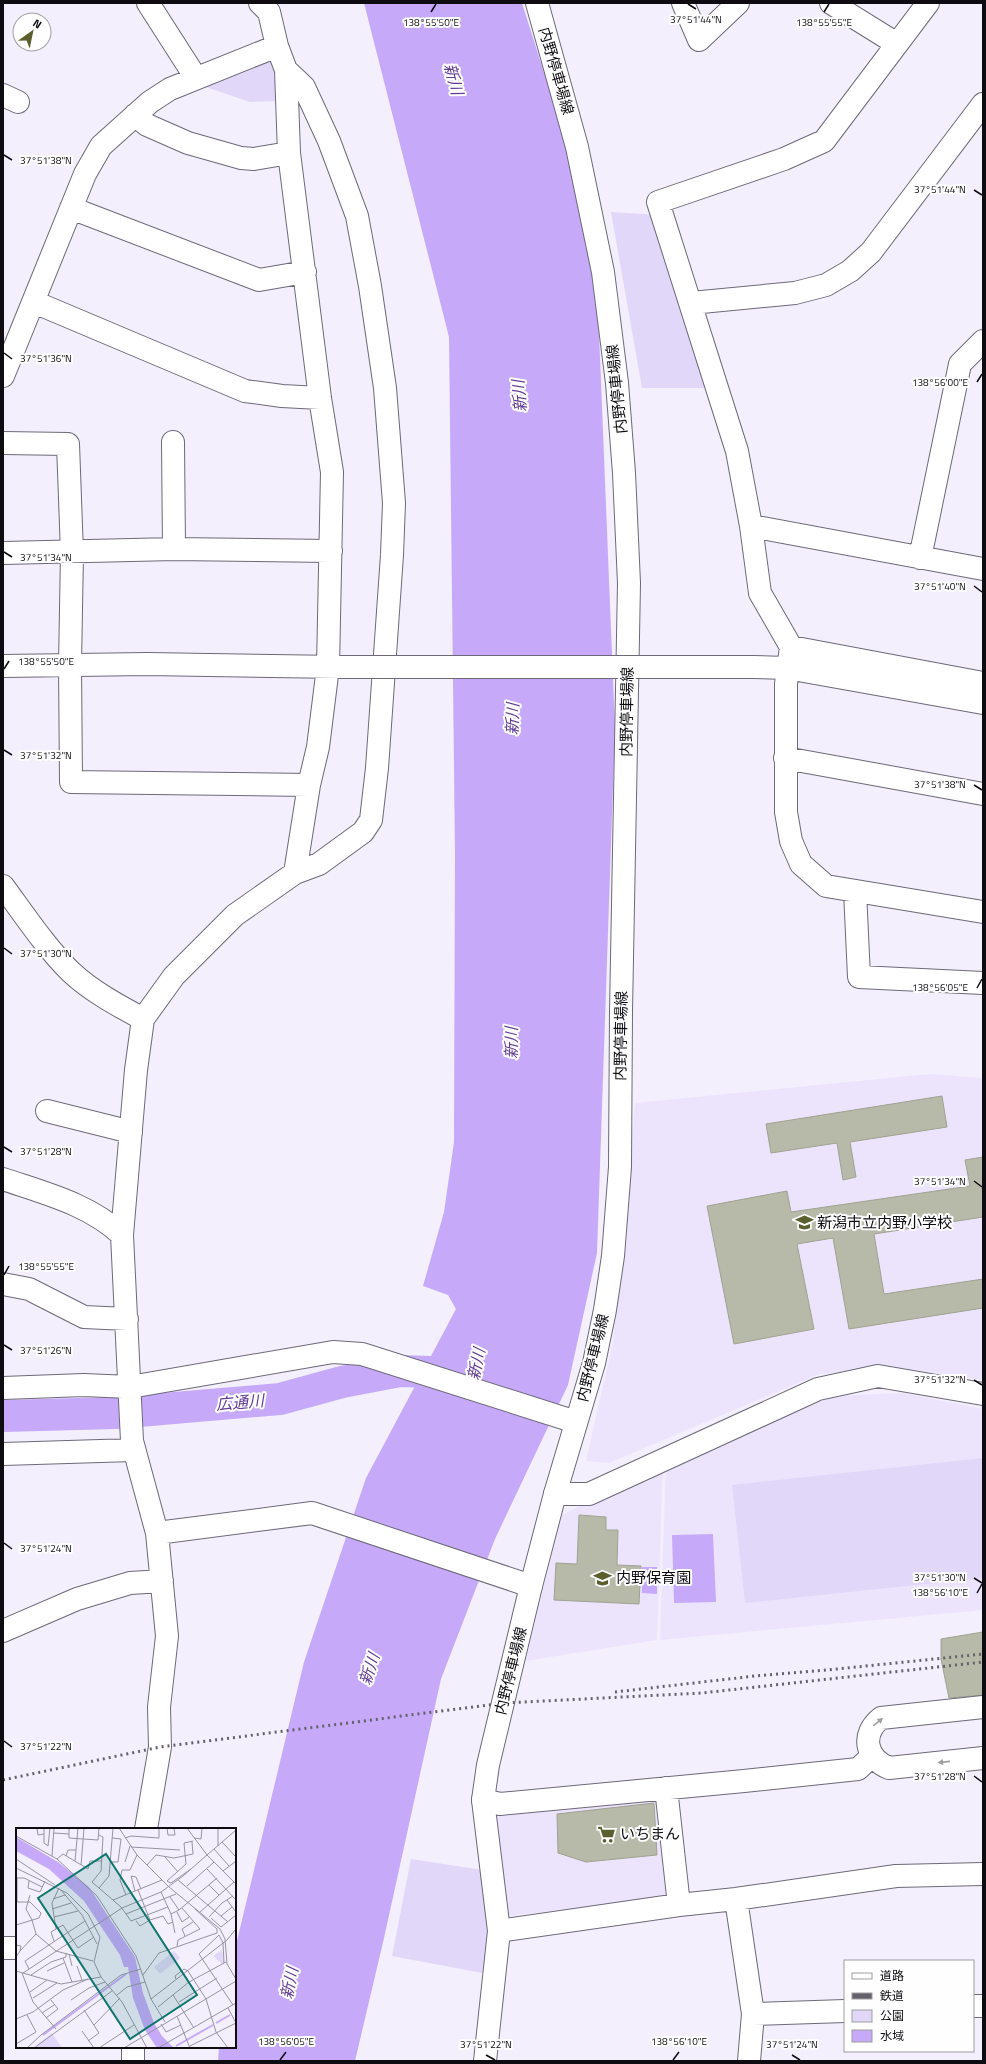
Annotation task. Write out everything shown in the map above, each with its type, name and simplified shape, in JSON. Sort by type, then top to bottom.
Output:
[{"type":"street","points":[[148,3],[196,78]]},
{"type":"street","name":"内野停車場線","points":[[485,2061],[499,1931],[483,1800],[488,1765],[555,1494],[594,1363],[605,1310],[613,1256],[620,1167],[629,583],[624,473],[617,383],[603,272],[577,147],[537,3]]},
{"type":"street","points":[[683,3],[699,40],[738,3]]},
{"type":"street","points":[[831,3],[897,44]]},
{"type":"street","points":[[928,3],[824,141],[784,159],[658,202],[738,450],[751,526],[760,593],[789,658],[785,758],[786,812],[791,841],[801,864],[826,886],[983,912]]},
{"type":"street","points":[[265,6],[286,70],[289,153],[306,272],[320,398],[332,472],[331,552],[334,667],[309,785],[295,873]]},
{"type":"street","points":[[3,376],[85,174],[101,146],[135,115],[170,89],[277,46]]},
{"type":"street","points":[[146,1828],[160,1747],[159,1707],[167,1636],[157,1533],[132,1446],[122,1235],[136,1070],[143,1019],[174,976],[235,915],[295,873],[319,864],[364,832],[371,820],[388,622],[394,503],[385,388],[370,286],[357,216],[329,141],[304,87],[286,70]]},
{"type":"street","points":[[691,303],[795,293],[826,285],[850,271],[870,252],[980,113]]},
{"type":"street","points":[[135,115],[147,125],[188,143],[241,158],[254,159],[289,153]]},
{"type":"street","points":[[71,208],[259,280],[306,272]]},
{"type":"street","points":[[34,302],[245,391],[282,396],[320,398]]},
{"type":"street","points":[[920,558],[960,364],[983,341]]},
{"type":"street","points":[[173,442],[174,549]]},
{"type":"street","points":[[3,443],[68,444],[72,553],[70,665],[72,782],[309,785]]},
{"type":"street","points":[[751,526],[983,569]]},
{"type":"street","points":[[3,553],[72,553],[174,549],[331,552]]},
{"type":"street","points":[[789,658],[983,703]]},
{"type":"street","points":[[3,666],[752,667],[789,658],[983,683]]},
{"type":"street","points":[[785,758],[983,794]]},
{"type":"street","points":[[3,886],[31,924],[72,973],[100,993],[143,1019]]},
{"type":"street","points":[[855,891],[859,977],[983,983]]},
{"type":"street","points":[[47,1111],[131,1132]]},
{"type":"street","points":[[3,1179],[74,1204],[108,1222],[122,1235]]},
{"type":"street","points":[[3,1284],[29,1289],[84,1317],[127,1319]]},
{"type":"street","points":[[3,1388],[84,1385],[130,1391],[333,1352],[362,1354],[576,1422]]},
{"type":"street","points":[[555,1494],[589,1494],[818,1389],[878,1376],[983,1394]]},
{"type":"street","points":[[3,1454],[132,1446]]},
{"type":"street","points":[[157,1533],[312,1513],[532,1586]]},
{"type":"street","points":[[3,1631],[77,1599],[130,1583],[162,1581]]},
{"type":"street","points":[[983,1707],[881,1718],[874,1724],[869,1732],[868,1743],[872,1756],[889,1768],[983,1758]]},
{"type":"street","points":[[483,1800],[500,1804],[744,1782],[858,1769],[872,1756]]},
{"type":"street","points":[[666,1788],[679,1905]]},
{"type":"street","points":[[499,1931],[896,1876],[983,1874]]},
{"type":"street","points":[[736,1899],[753,2014],[748,2061]]},
{"type":"street","points":[[3,1948],[16,1948]]},
{"type":"street","points":[[753,2014],[844,2011]]},
{"type":"street","points":[[132,2048],[133,2061]]},
{"type":"shaded area","name":"新潟市立内野小学校","points":[[929,1074],[983,1078],[983,1380],[896,1367],[819,1374],[609,1463],[586,1461],[613,1342],[635,1103]]},
{"type":"shaded area","points":[[903,1393],[983,1409],[983,1610],[660,1640],[666,1462],[836,1396]]},
{"type":"shaded area","name":"内野保育園","points":[[663,1464],[657,1640],[525,1661],[562,1515]]},
{"type":"shaded area","points":[[660,1798],[667,1897],[508,1916],[489,1812]]},
{"type":"green space","points":[[276,55],[280,101],[250,102],[197,84]]},
{"type":"green space","points":[[611,212],[659,215],[713,388],[642,388]]},
{"type":"green space","points":[[983,1458],[983,1578],[745,1603],[732,1485]]},
{"type":"green space","points":[[411,1859],[489,1871],[493,1975],[392,1956]]},
{"type":"water","name":"新川","points":[[364,3],[522,3],[595,234],[615,728],[597,1253],[568,1385],[495,1539],[441,1679],[384,1938],[355,2061],[218,2061],[219,2048],[236,2048],[236,1945],[304,1662],[366,1478],[456,1309],[448,1295],[423,1286],[444,1212],[454,1142],[455,854],[449,337]]},
{"type":"water","points":[[713,1534],[716,1602],[674,1603],[672,1535]]},
{"type":"water","points":[[642,1567],[657,1567],[657,1594],[642,1593]]},
{"type":"building","points":[[942,1096],[947,1127],[850,1142],[856,1177],[843,1180],[837,1143],[771,1153],[766,1124]]},
{"type":"building","points":[[983,1157],[983,1217],[874,1234],[884,1294],[983,1279],[983,1308],[849,1329],[833,1238],[797,1244],[814,1329],[734,1344],[707,1206],[787,1191],[791,1212],[970,1186],[965,1160]]},
{"type":"building","points":[[579,1515],[606,1517],[606,1530],[618,1530],[617,1565],[641,1566],[639,1604],[554,1600],[556,1563],[577,1564]]},
{"type":"building","points":[[983,1632],[983,1695],[949,1698],[941,1659],[941,1639]]},
{"type":"building","name":"いちまん","points":[[654,1803],[657,1855],[586,1862],[558,1853],[557,1814]]},
{"type":"waterway","name":"広通川","points":[[3,1416],[116,1413],[280,1399],[342,1382],[400,1371],[430,1372]]},
{"type":"railway","points":[[615,1692],[755,1676],[983,1654]]},
{"type":"railway","points":[[3,1780],[160,1747],[504,1703],[702,1693],[983,1662]]},
{"type":"place","name":"新潟市立内野小学校","points":[[804,1223]]},
{"type":"place","name":"内野保育園","points":[[603,1578]]},
{"type":"place","name":"いちまん","points":[[607,1834]]}]
